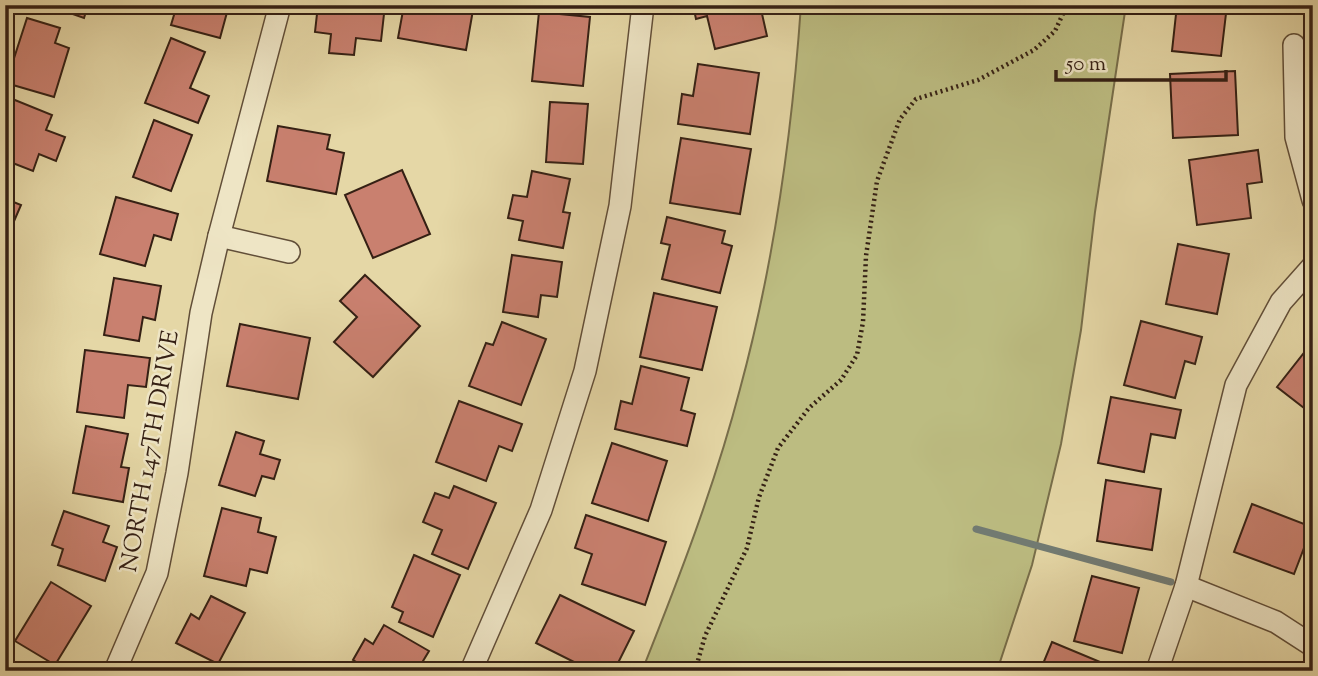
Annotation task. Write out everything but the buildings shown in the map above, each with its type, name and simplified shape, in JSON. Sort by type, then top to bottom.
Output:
[{"type":"street","name":"NORTH 147TH DRIVE","points":[[115,671],[157,573],[177,473],[201,313],[280,5]]},
{"type":"street","points":[[471,671],[541,509],[585,371],[620,206],[643,5]]},
{"type":"street","points":[[1294,44],[1296,137],[1313,200]]},
{"type":"street","points":[[219,236],[289,252]]},
{"type":"street","points":[[1157,671],[1186,586],[1236,385],[1281,302],[1313,266]]},
{"type":"street","points":[[1186,586],[1276,622],[1313,646]]},
{"type":"path","points":[[695,671],[705,636],[747,548],[759,496],[778,448],[808,408],[841,380],[857,355],[863,322],[866,256],[877,181],[900,119],[916,99],[978,80],[1034,50],[1055,31],[1067,5]]},
{"type":"green space","points":[[801,5],[1126,5],[1095,212],[1081,330],[1061,444],[1032,565],[997,671],[642,671],[708,496],[752,342],[780,199]]},
{"type":"waterway","points":[[976,529],[1171,582]]}]
